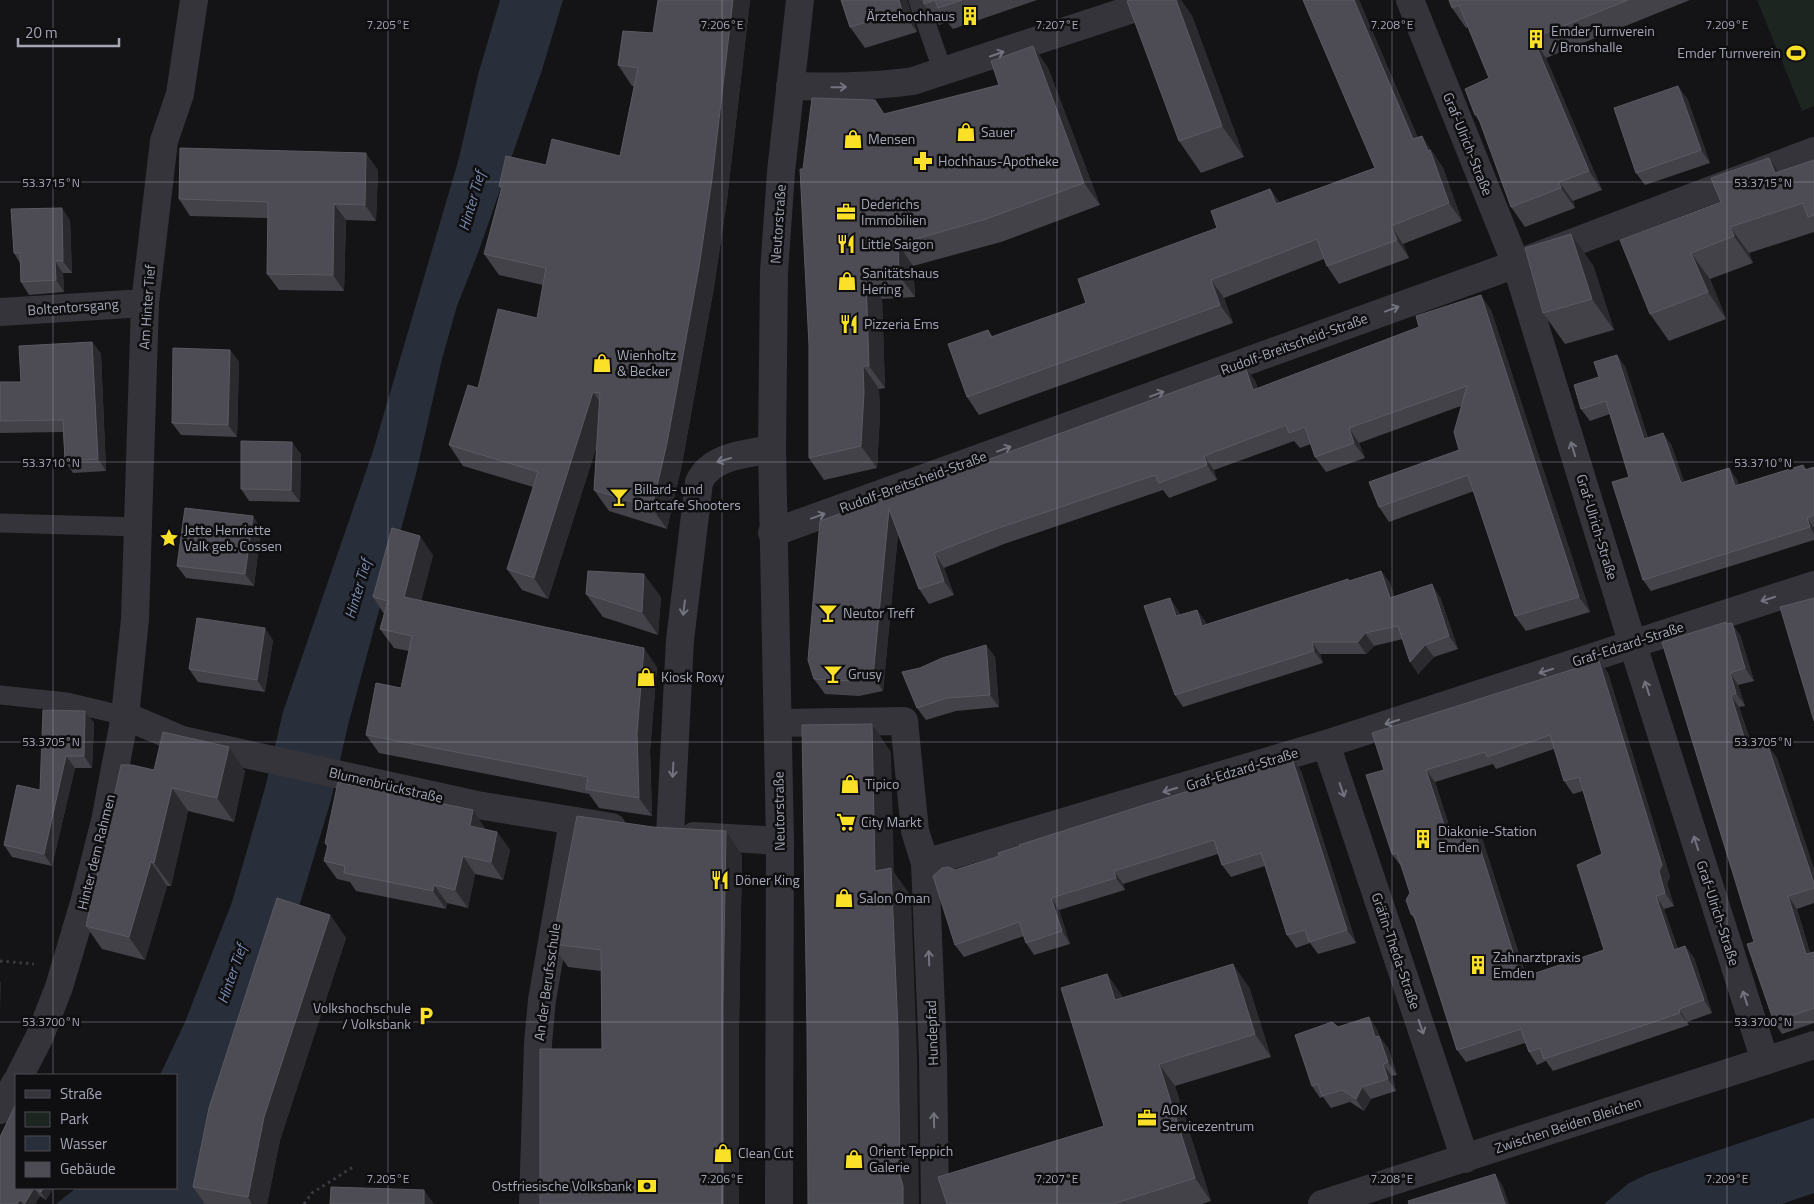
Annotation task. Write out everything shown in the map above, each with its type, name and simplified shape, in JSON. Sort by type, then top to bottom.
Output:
[{"type":"street","name":"Am Hinter Tief","points":[[135,619],[146,302],[164,141],[180,94],[194,0]]},
{"type":"street","name":"Neutorstraße","points":[[779,1204],[780,841],[772,533],[774,272],[790,86],[800,0]]},
{"type":"street","points":[[790,86],[882,86],[913,81],[1160,0]]},
{"type":"street","name":"Graf-Ulrich-Straße","points":[[1410,0],[1516,264],[1632,642],[1765,1061]]},
{"type":"street","name":"Rudolf-Breitscheid-Straße","points":[[772,533],[1516,264],[1814,151]]},
{"type":"street","name":"Boltentorsgang","points":[[0,312],[146,302]]},
{"type":"street","points":[[670,835],[680,640],[699,482],[707,468],[716,462],[772,449]]},
{"type":"street","name":"Graf-Edzard-Straße","points":[[925,863],[1326,744],[1632,642],[1814,584]]},
{"type":"street","name":"Hinter dem Rahmen","points":[[20,1074],[40,1036],[59,987],[84,903],[105,821],[125,716],[135,619]]},
{"type":"street","name":"Blumenbrückstraße","points":[[125,716],[174,738],[477,805],[670,835],[780,841]]},
{"type":"street","points":[[778,723],[904,721],[915,831],[925,863]]},
{"type":"street","name":"Gräfin-Theda-Straße","points":[[1326,744],[1465,1159]]},
{"type":"street","name":"An der Berufsschule","points":[[533,1204],[538,1043],[542,1000],[573,821]]},
{"type":"street","name":"Hundepfad","points":[[925,863],[933,1057],[934,1204]]},
{"type":"street","name":"Zwischen Beiden Bleichen","points":[[1322,1204],[1814,1045]]},
{"type":"street","name":"Hinter dem Rahmen","points":[[0,1110],[15,1083]]},
{"type":"lane","points":[[918,0],[942,72]]},
{"type":"lane","points":[[0,523],[139,527]]},
{"type":"lane","name":"Blumenbrückstraße","points":[[0,695],[67,702],[125,716]]},
{"type":"path","points":[[304,1204],[312,1193],[353,1167]]},
{"type":"green space","name":"Emder Turnverein","points":[[1757,0],[1814,0],[1814,106],[1802,111]]},
{"type":"water","name":"Hinter Tief","points":[[500,0],[563,0],[542,70],[478,253],[457,306],[442,359],[416,474],[348,725],[331,800],[210,1204],[56,1204],[75,1189],[178,1189],[178,1074],[160,1074],[185,1022],[232,902],[265,788],[283,712],[373,451],[459,158],[478,75]]},
{"type":"water","points":[[1814,1118],[1814,1193],[1782,1204],[1604,1204],[1629,1183],[1648,1174]]},
{"type":"building","points":[[658,0],[733,0],[712,179],[699,267],[667,443],[652,508],[594,490],[600,393],[593,392],[534,578],[507,569],[538,472],[449,445],[468,385],[478,388],[498,309],[537,318],[546,268],[484,254],[502,187],[499,186],[506,156],[546,165],[552,139],[620,156],[638,68],[618,65],[623,31],[653,33]]},
{"type":"building","points":[[841,0],[899,0],[902,11],[850,27]]},
{"type":"building","points":[[923,0],[935,0],[924,4]]},
{"type":"building","points":[[935,0],[962,0],[938,8]]},
{"type":"building","points":[[1176,0],[1222,126],[1179,141],[1127,1]]},
{"type":"building","points":[[1303,0],[1354,0],[1413,139],[1422,136],[1428,151],[1430,150],[1449,203],[1391,226],[1397,240],[1327,266],[1317,239],[1211,280],[1220,305],[967,397],[948,344],[988,330],[991,337],[1086,303],[1078,279],[1217,228],[1211,211],[1270,189],[1276,204],[1375,168]]},
{"type":"building","points":[[1449,0],[1628,0],[1533,38],[1589,171],[1559,182],[1561,188],[1511,207],[1477,114],[1475,115],[1465,89],[1489,78],[1459,5],[1452,8]]},
{"type":"building","points":[[1033,46],[1084,183],[986,219],[898,244],[899,275],[866,277],[869,366],[863,366],[864,392],[861,446],[809,458],[809,345],[800,169],[803,169],[812,98],[875,100],[884,114],[999,85],[991,61]]},
{"type":"building","points":[[1678,86],[1701,150],[1636,173],[1614,108]]},
{"type":"building","points":[[180,148],[366,153],[365,205],[334,204],[333,275],[267,274],[268,202],[179,199]]},
{"type":"building","points":[[1769,158],[1775,173],[1814,160],[1814,215],[1808,217],[1803,203],[1730,227],[1734,236],[1691,253],[1708,292],[1650,314],[1620,240],[1721,202],[1711,178]]},
{"type":"building","points":[[62,208],[63,261],[55,261],[56,280],[21,282],[20,253],[14,253],[11,209]]},
{"type":"building","points":[[1571,234],[1592,299],[1543,313],[1525,248]]},
{"type":"building","points":[[1481,295],[1579,597],[1515,616],[1468,475],[1379,507],[1369,482],[1459,450],[1454,432],[1467,386],[1349,428],[1354,443],[1315,457],[1305,427],[1289,433],[1286,425],[1204,456],[1207,465],[1159,483],[1155,475],[993,530],[934,553],[944,581],[919,589],[889,509],[873,676],[849,681],[814,679],[808,660],[820,521],[1245,366],[1253,390],[1419,327],[1416,316]]},
{"type":"building","points":[[92,342],[98,459],[65,461],[63,420],[0,421],[0,382],[21,382],[19,346]]},
{"type":"building","points":[[173,348],[230,350],[228,425],[172,423]]},
{"type":"building","points":[[1617,355],[1644,439],[1663,433],[1681,483],[1729,468],[1735,486],[1803,465],[1805,470],[1814,467],[1814,515],[1807,518],[1810,527],[1643,580],[1612,482],[1629,477],[1606,401],[1581,409],[1574,385],[1599,377],[1594,362]]},
{"type":"building","points":[[241,441],[292,442],[291,490],[241,489]]},
{"type":"building","points":[[185,508],[253,516],[245,574],[177,566]]},
{"type":"building","points":[[392,528],[420,536],[404,597],[644,648],[637,733],[639,798],[586,789],[588,777],[366,735],[376,683],[401,688],[412,636],[380,629],[388,601],[373,597]]},
{"type":"building","points":[[588,571],[644,574],[642,612],[586,594]]},
{"type":"building","points":[[1381,571],[1390,598],[1432,584],[1449,636],[1425,645],[1410,662],[1398,626],[1365,633],[1358,642],[1312,642],[1314,651],[1175,695],[1144,606],[1170,598],[1176,616],[1197,610],[1202,626],[1348,579],[1349,581]]},
{"type":"building","points":[[1814,598],[1814,721],[1780,607]]},
{"type":"building","points":[[197,618],[265,628],[257,680],[189,669]]},
{"type":"building","points":[[1726,622],[1726,624],[1732,623],[1745,668],[1730,673],[1736,693],[1731,695],[1748,750],[1768,746],[1814,883],[1814,888],[1788,896],[1806,954],[1814,952],[1814,1008],[1774,1022],[1747,944],[1754,942],[1662,642]]},
{"type":"building","points":[[986,645],[990,695],[947,698],[917,708],[902,672],[920,668],[942,658]]},
{"type":"building","points":[[1599,661],[1662,865],[1659,871],[1665,893],[1656,896],[1674,950],[1685,946],[1704,1000],[1679,1009],[1680,1013],[1544,1059],[1540,1048],[1529,1052],[1521,1029],[1457,1050],[1414,916],[1411,914],[1406,900],[1410,893],[1397,853],[1392,854],[1366,775],[1384,770],[1372,733]],"holes":[[[1550,735],[1564,781],[1579,777],[1602,854],[1577,865],[1604,950],[1521,978],[1474,829],[1448,837],[1426,770],[1485,752],[1487,757]]]},
{"type":"building","points":[[43,710],[85,711],[84,756],[66,756],[44,854],[4,845],[17,785],[40,790]]},
{"type":"building","points":[[872,724],[875,871],[891,868],[898,1030],[900,1176],[903,1186],[903,1204],[808,1204],[802,725]]},
{"type":"building","points":[[163,732],[229,747],[217,798],[172,788],[154,863],[151,862],[129,937],[86,926],[121,765],[132,765],[154,770]]},
{"type":"building","points":[[1292,758],[1347,930],[1309,942],[1305,930],[1287,935],[1261,853],[1222,865],[1214,840],[1114,871],[1116,878],[1051,898],[1062,931],[1026,943],[1019,922],[955,945],[933,876],[942,868],[948,867],[955,870],[999,856],[998,853],[1019,845]]},
{"type":"building","points":[[338,782],[473,810],[470,826],[497,832],[491,862],[463,856],[455,890],[434,885],[433,891],[344,873],[345,866],[324,861],[328,845],[325,843]]},
{"type":"building","points":[[577,816],[653,827],[726,831],[723,1003],[723,1204],[540,1204],[540,1049],[602,1049],[601,950],[552,944]]},
{"type":"building","points":[[277,898],[330,915],[264,1117],[248,1197],[193,1187],[209,1108]]},
{"type":"building","name":"AOK Servicezentrum","points":[[1233,964],[1255,1034],[1159,1064],[1195,1178],[1113,1204],[947,1204],[938,1177],[1104,1126],[1061,988],[1107,974],[1115,1000]]},
{"type":"building","points":[[1369,1017],[1375,1037],[1379,1036],[1388,1062],[1383,1064],[1388,1079],[1362,1087],[1356,1099],[1342,1090],[1322,1096],[1318,1084],[1312,1086],[1295,1035],[1332,1022],[1338,1027]]},
{"type":"building","points":[[15,1106],[15,1189],[33,1189],[25,1203],[20,1200],[17,1204],[0,1204],[0,1137]]},
{"type":"building","points":[[1495,1174],[1505,1204],[1409,1204],[1408,1201]]},
{"type":"building","points":[[331,1187],[424,1190],[424,1204],[330,1204]]},
{"type":"place","name":"Ärztehochhaus","points":[[970,16]]},
{"type":"place","name":"Emder Turnverein / Bronshalle","points":[[1536,39]]},
{"type":"place","name":"Emder Turnverein","points":[[1796,53]]},
{"type":"place","name":"Sauer","points":[[966,132]]},
{"type":"place","name":"Mensen","points":[[853,139]]},
{"type":"place","name":"Hochhaus-Apotheke","points":[[923,161]]},
{"type":"place","name":"Dederichs Immobilien","points":[[846,212]]},
{"type":"place","name":"Little Saigon","points":[[846,244]]},
{"type":"place","name":"Sanitätshaus Hering","points":[[847,281]]},
{"type":"place","name":"Pizzeria Ems","points":[[849,324]]},
{"type":"place","name":"Wienholtz & Becker","points":[[602,363]]},
{"type":"place","name":"Billard- und Dartcafe Shooters","points":[[619,497]]},
{"type":"place","name":"Jette Henriette Valk geb. Cossen","points":[[169,538]]},
{"type":"place","name":"Neutor Treff","points":[[828,613]]},
{"type":"place","name":"Grusy","points":[[833,674]]},
{"type":"place","name":"Kiosk Roxy","points":[[646,677]]},
{"type":"place","name":"Tipico","points":[[850,784]]},
{"type":"place","name":"City Markt","points":[[846,822]]},
{"type":"place","name":"Diakonie-Station Emden","points":[[1423,839]]},
{"type":"place","name":"Döner King","points":[[720,880]]},
{"type":"place","name":"Salon Oman","points":[[844,898]]},
{"type":"place","name":"Zahnarztpraxis Emden","points":[[1478,965]]},
{"type":"place","name":"Volkshochschule / Volksbank","points":[[426,1016]]},
{"type":"place","name":"AOK Servicezentrum","points":[[1147,1118]]},
{"type":"place","name":"Clean Cut","points":[[723,1153]]},
{"type":"place","name":"Orient Teppich Galerie","points":[[854,1159]]},
{"type":"place","name":"Ostfriesische Volksbank","points":[[647,1186]]}]
